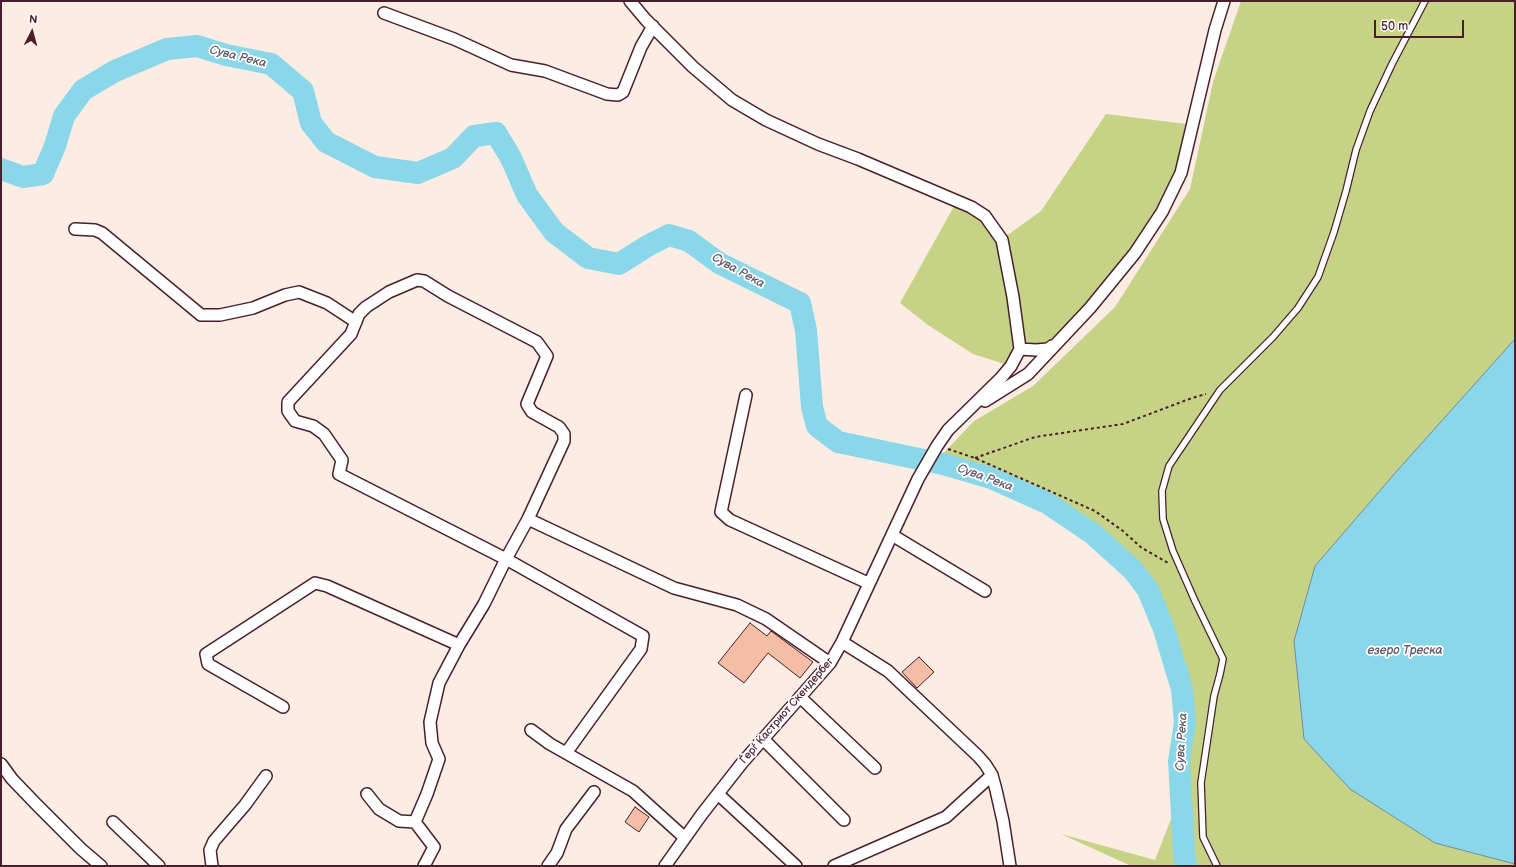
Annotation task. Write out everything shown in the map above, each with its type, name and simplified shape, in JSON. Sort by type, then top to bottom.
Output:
[{"type":"street","points":[[630,1],[652,26],[693,67],[732,100],[766,120],[818,144],[858,159],[971,207],[985,216],[1002,240],[1013,297],[1020,349],[1006,372],[969,411]]},
{"type":"street","points":[[969,411],[1028,374],[1090,308],[1135,252],[1162,212],[1181,173],[1215,30],[1224,1]]},
{"type":"street","points":[[384,13],[454,39],[511,65],[545,71],[607,94],[618,95],[623,92],[641,47],[652,26]]},
{"type":"street","points":[[74,229],[95,230],[102,233],[201,315],[220,315],[253,308],[285,294],[299,292],[327,303],[356,322]]},
{"type":"street","points":[[415,822],[440,759],[432,743],[430,722],[440,683],[459,645],[484,604],[506,559],[528,519],[564,442],[564,434],[558,427],[532,412],[527,404],[547,356],[537,342],[424,282],[417,280],[389,292],[366,307],[359,314],[352,334],[288,402],[288,411],[295,421],[313,426],[324,434],[342,460],[339,474],[506,559],[643,636],[641,649],[566,753]]},
{"type":"street","points":[[1020,349],[1048,349],[1058,342]]},
{"type":"street","points":[[746,395],[721,512],[730,520],[868,583]]},
{"type":"street","name":"Ѓерѓ Кастриот Скендербег","points":[[665,866],[742,763],[830,663],[842,642],[868,583],[892,536],[918,479],[948,430],[969,411]]},
{"type":"street","points":[[528,519],[674,588],[737,605],[766,619],[830,663]]},
{"type":"street","points":[[892,536],[986,591]]},
{"type":"street","points":[[283,707],[208,664],[206,654],[315,583],[327,586],[459,645]]},
{"type":"street","points":[[842,642],[888,671],[978,756],[992,775],[1003,821],[1010,866]]},
{"type":"street","points":[[800,697],[876,768]]},
{"type":"street","points":[[531,730],[550,744],[633,791],[686,838]]},
{"type":"street","points":[[763,739],[844,820]]},
{"type":"street","points":[[1,764],[12,779],[32,800],[81,849],[101,866]]},
{"type":"street","points":[[834,866],[946,817],[992,775]]},
{"type":"street","points":[[212,866],[210,850],[214,840],[245,805],[266,776]]},
{"type":"street","points":[[548,866],[557,853],[566,829],[594,792]]},
{"type":"street","points":[[367,794],[379,809],[392,817],[399,821],[415,822]]},
{"type":"street","points":[[718,794],[796,866]]},
{"type":"street","points":[[113,822],[159,866]]},
{"type":"street","points":[[415,822],[434,848],[424,866]]},
{"type":"lane","points":[[1217,866],[1203,836],[1201,783],[1214,696],[1223,659],[1173,551],[1163,519],[1162,491],[1169,466],[1220,390],[1273,337],[1293,314],[1318,277],[1334,232],[1356,150],[1370,111],[1392,64],[1425,1]]},
{"type":"path","points":[[974,458],[1035,437],[1123,424],[1192,398],[1220,390]]},
{"type":"path","points":[[937,446],[974,458],[1095,510],[1142,548],[1181,570]]},
{"type":"green space","points":[[1241,1],[1515,1],[1515,866],[1131,866],[1061,834],[1155,860],[1182,791],[1182,741],[1175,640],[1133,574],[1077,526],[988,481],[937,460],[974,421],[1033,386],[1115,307],[1190,189],[1213,82]]},
{"type":"green space","points":[[1106,114],[1194,125],[1162,212],[1058,341],[1020,349],[1011,366],[973,354],[928,325],[900,303],[957,201],[971,207],[1002,239],[1041,211]]},
{"type":"water","name":"езеро Треска","points":[[1515,339],[1515,864],[1435,843],[1350,789],[1304,739],[1294,641],[1315,566],[1396,472]]},
{"type":"building","points":[[750,623],[767,636],[771,631],[813,662],[800,678],[768,653],[744,683],[718,663]]},
{"type":"building","points":[[919,657],[934,672],[917,688],[902,672]]},
{"type":"building","points":[[635,807],[649,817],[639,832],[625,822]]},
{"type":"waterway","name":"Сува Река","points":[[1,169],[23,177],[43,174],[55,146],[64,116],[83,90],[115,71],[167,49],[197,46],[226,55],[271,64],[303,91],[311,123],[326,142],[375,167],[418,173],[453,158],[474,136],[496,133],[511,158],[527,195],[554,232],[588,258],[619,264],[649,245],[669,235],[689,241],[719,263],[800,303],[806,330],[812,407],[817,426],[838,442],[943,464],[991,478],[1047,503],[1093,534],[1133,570],[1148,590],[1164,629],[1182,689],[1185,723],[1179,761],[1186,866]]}]
